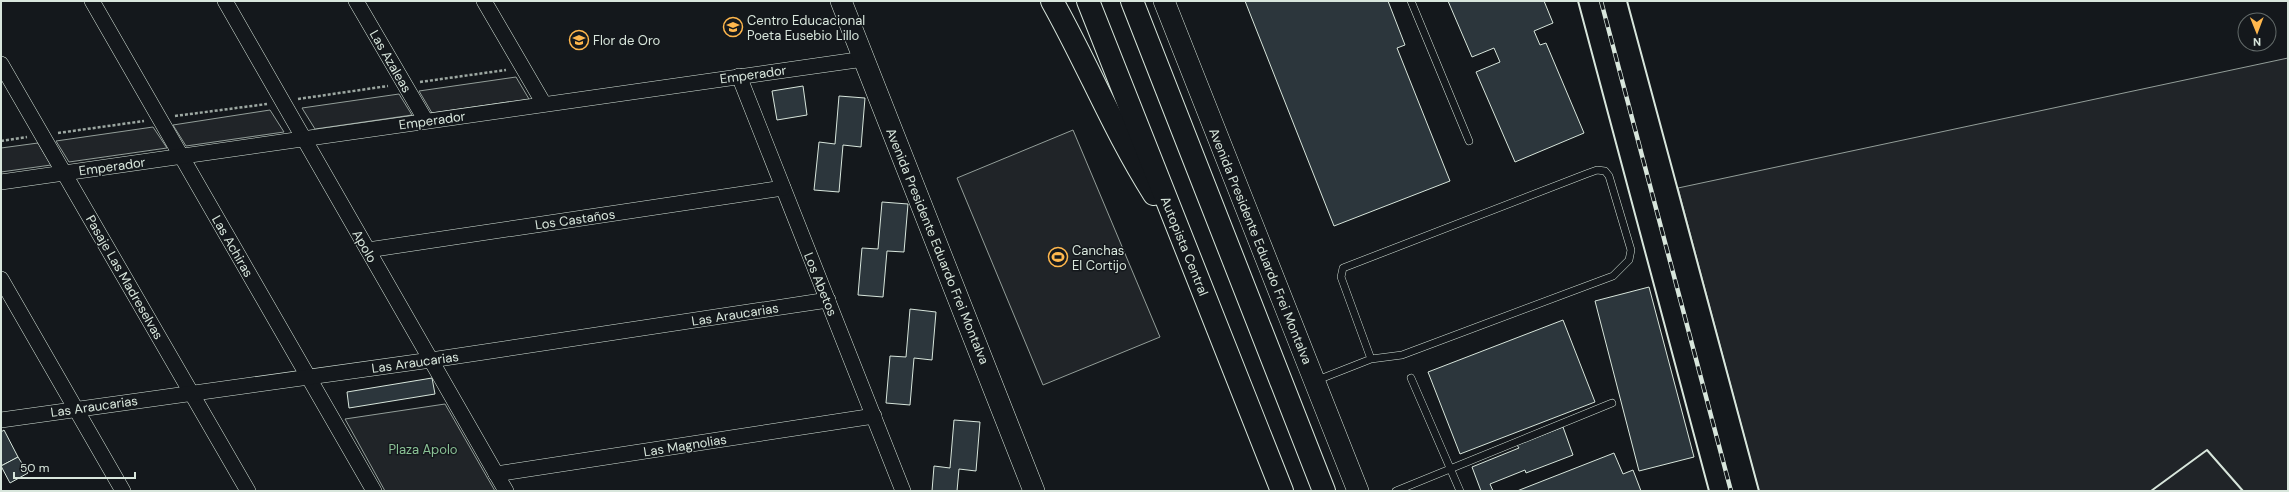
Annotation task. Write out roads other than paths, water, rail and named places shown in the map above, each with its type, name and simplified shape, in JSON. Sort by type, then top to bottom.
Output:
[{"type":"highway","points":[[1052,1],[1085,60],[1128,152],[1183,239]]},
{"type":"highway","name":"Autopista Central","points":[[1088,1],[1282,491]]},
{"type":"highway","points":[[1132,1],[1324,491]]},
{"type":"main road","name":"Avenida Presidente Eduardo Frei Montalva","points":[[841,1],[1034,491]]},
{"type":"main road","name":"Avenida Presidente Eduardo Frei Montalva","points":[[1164,1],[1358,491]]},
{"type":"street","name":"Las Achiras","points":[[92,1],[374,491]]},
{"type":"street","name":"Apolo","points":[[225,1],[506,491]]},
{"type":"street","name":"Las Azaleas","points":[[356,1],[426,121]]},
{"type":"street","points":[[484,1],[544,104]]},
{"type":"street","name":"Emperador","points":[[1,182],[864,59]]},
{"type":"street","name":"Pasaje Las Madreselvas","points":[[1,64],[248,491]]},
{"type":"street","name":"Los Abetos","points":[[739,76],[903,491]]},
{"type":"street","name":"Los Castaños","points":[[368,250],[783,188]]},
{"type":"street","points":[[1,279],[123,491]]},
{"type":"street","name":"Las Araucarias","points":[[1,420],[192,392],[431,360],[828,300]]},
{"type":"street","name":"Las Magnolias","points":[[496,474],[874,416]]},
{"type":"lane","points":[[1411,1],[1469,141]]},
{"type":"lane","points":[[1315,381],[1371,359],[1402,355],[1613,276],[1623,268],[1629,260],[1631,250],[1609,176],[1605,171],[1597,170],[1343,268],[1341,277],[1371,359]]},
{"type":"lane","points":[[1410,378],[1460,491]]},
{"type":"lane","points":[[1396,491],[1612,403]]},
{"type":"railway","points":[[1601,1],[1731,491]]},
{"type":"place","name":"Centro Educacional Poeta Eusebio Lillo","points":[[733,27]]},
{"type":"place","name":"Flor de Oro","points":[[579,40]]},
{"type":"place","name":"Canchas El Cortijo","points":[[1058,257]]},
{"type":"park label","name":"Plaza Apolo","points":[[423,449]]}]
